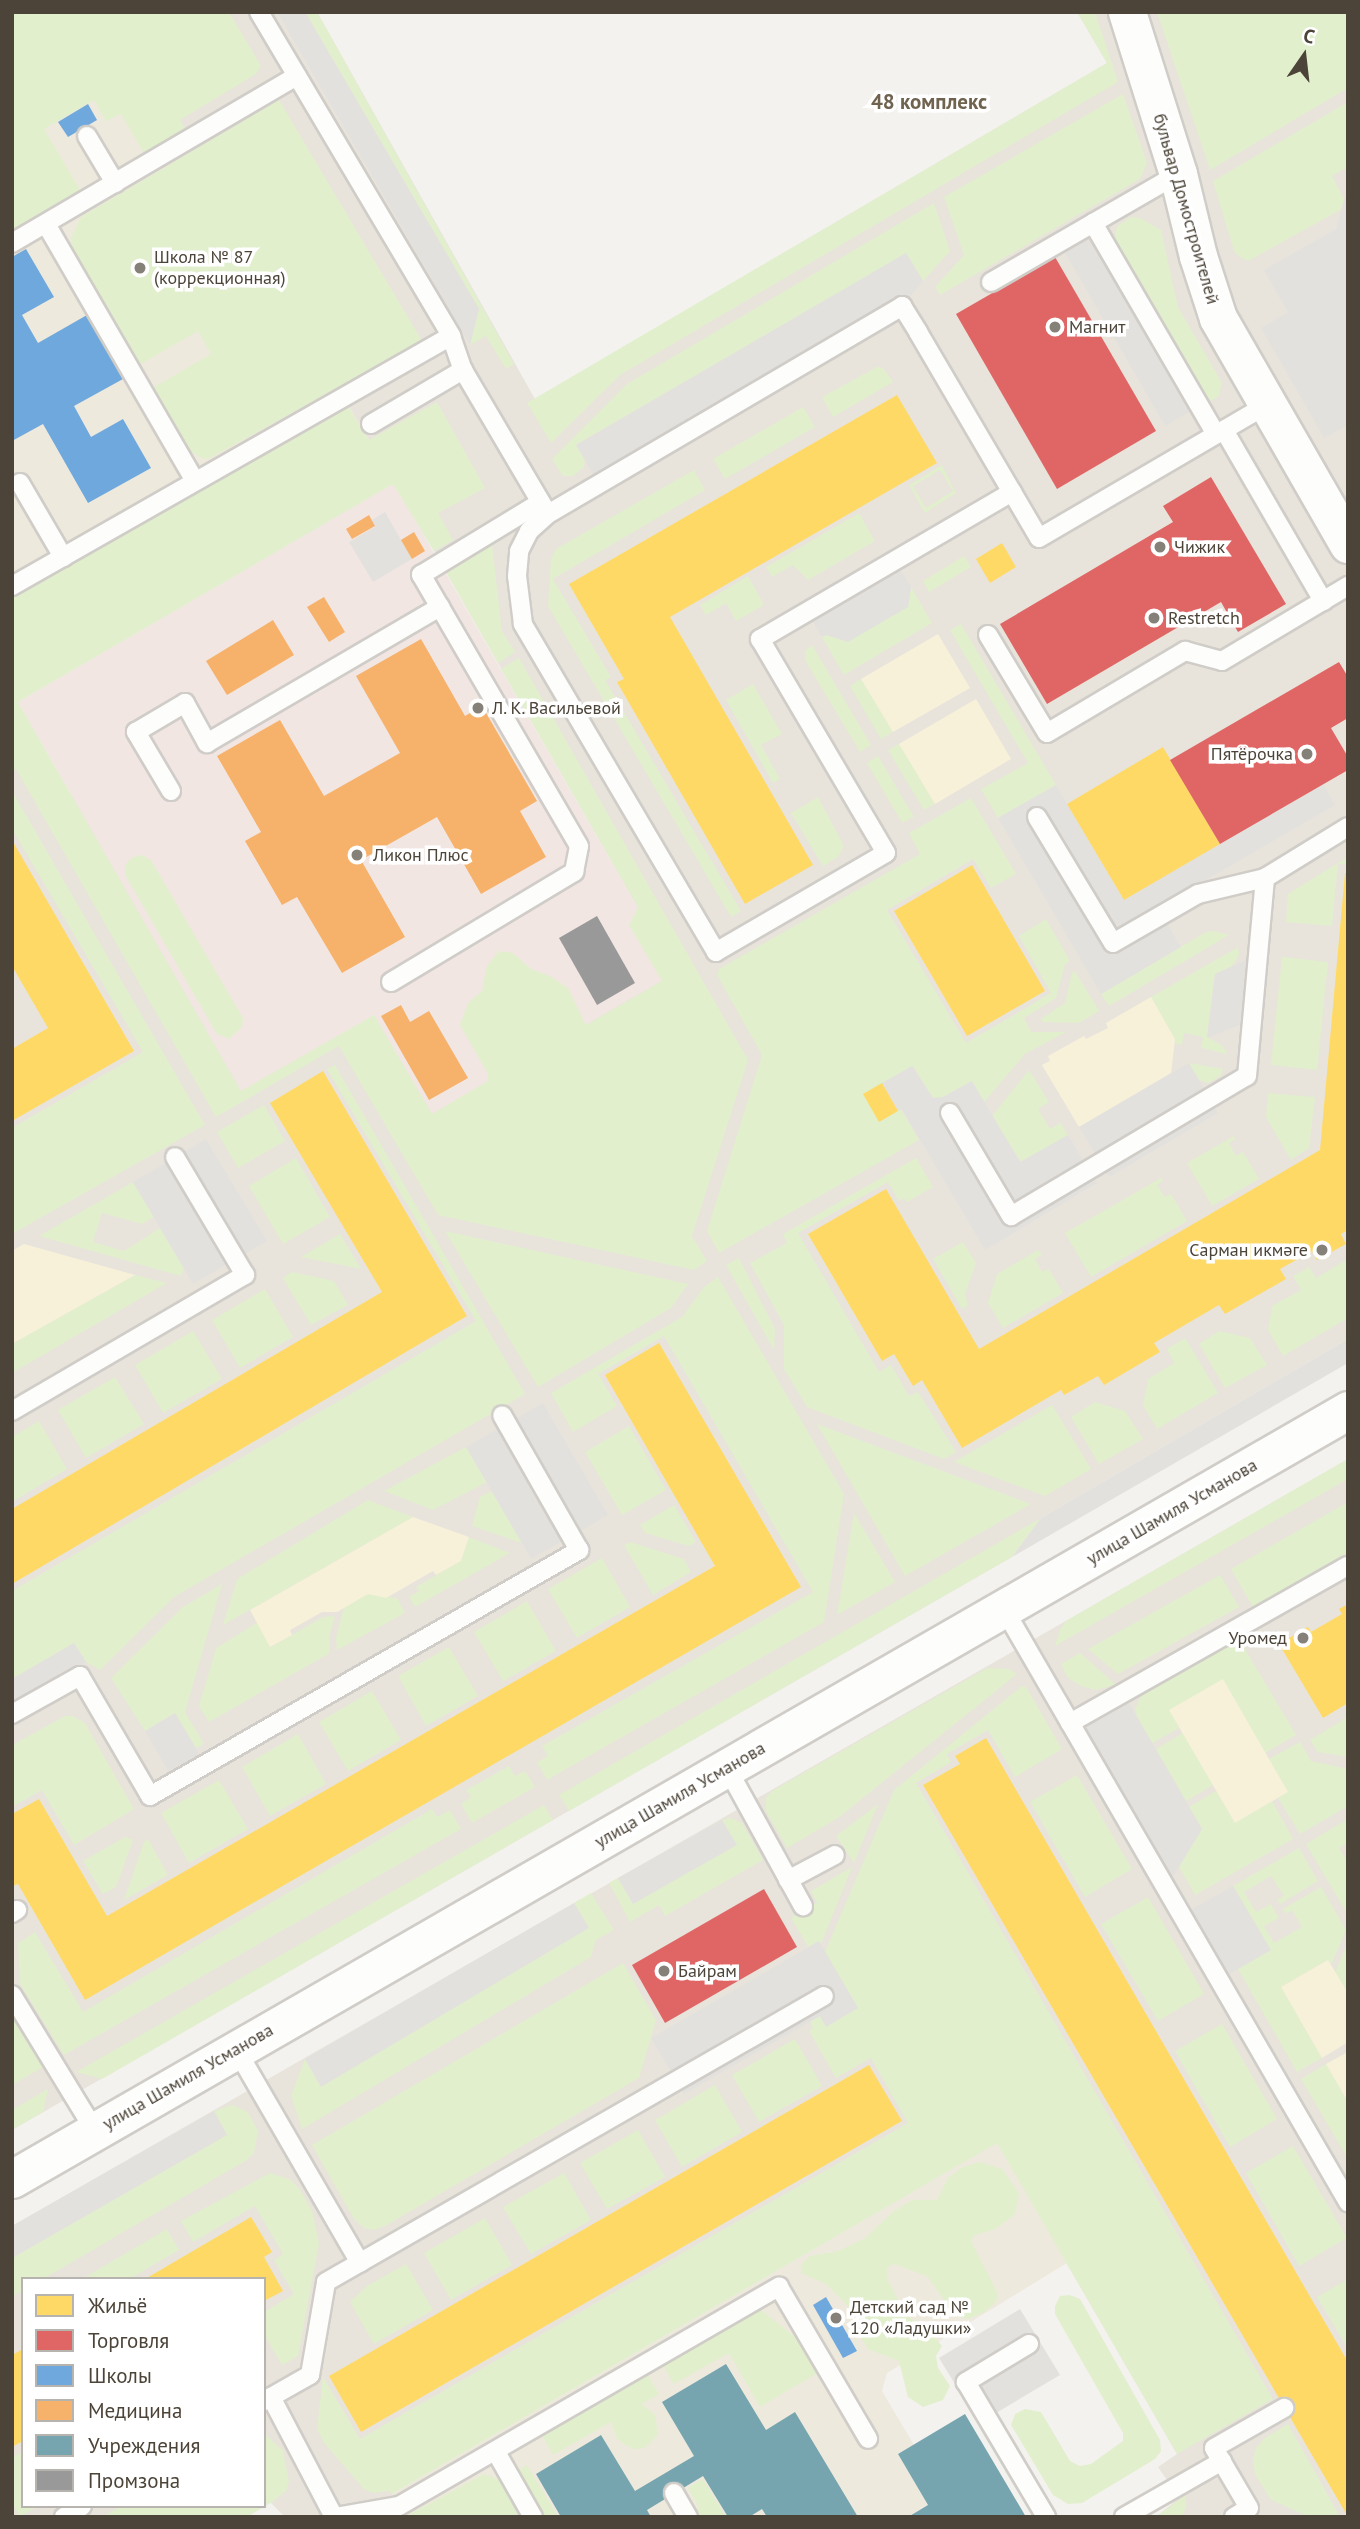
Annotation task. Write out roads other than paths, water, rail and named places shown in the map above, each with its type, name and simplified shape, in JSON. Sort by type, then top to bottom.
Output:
[{"type":"street","name":"бульвар Домостроителей","points":[[1128,12],[1178,174],[1198,256],[1218,318],[1348,544]]},
{"type":"street","name":"улица Шамиля Усманова","points":[[12,2179],[1348,1410]]},
{"type":"lane","points":[[259,12],[452,335],[463,370],[545,508]]},
{"type":"lane","points":[[12,243],[297,76]]},
{"type":"lane","points":[[87,136],[115,183]]},
{"type":"lane","points":[[991,282],[1178,174]]},
{"type":"lane","points":[[1093,223],[1323,601]]},
{"type":"lane","points":[[46,224],[195,481]]},
{"type":"lane","points":[[391,982],[574,872],[579,846],[421,575],[902,306],[1039,538],[1267,405]]},
{"type":"lane","points":[[12,586],[452,335]]},
{"type":"lane","points":[[371,425],[463,370]]},
{"type":"lane","points":[[20,483],[63,557]]},
{"type":"lane","points":[[545,508],[519,551],[517,576],[523,624],[716,952],[886,853],[760,639],[1012,492]]},
{"type":"lane","points":[[988,635],[1047,733],[1185,651],[1222,661],[1348,586]]},
{"type":"lane","points":[[171,791],[136,732],[185,703],[207,743],[440,607]]},
{"type":"lane","points":[[1037,817],[1113,943],[1198,894],[1265,878],[1348,827]]},
{"type":"lane","points":[[950,1113],[1012,1216],[1247,1076],[1265,878]]},
{"type":"lane","points":[[12,1411],[245,1275],[175,1157]]},
{"type":"lane","points":[[12,1714],[80,1676],[150,1796],[579,1549],[502,1415]]},
{"type":"lane","points":[[1070,1723],[1348,1566]]},
{"type":"lane","points":[[1004,1609],[1348,2202]]},
{"type":"lane","points":[[727,1768],[803,1906]]},
{"type":"lane","points":[[788,1880],[835,1854]]},
{"type":"lane","points":[[12,1995],[95,2131]]},
{"type":"lane","points":[[824,1996],[326,2283],[310,2375],[268,2399],[335,2517],[399,2507],[779,2287],[868,2439]]},
{"type":"lane","points":[[236,2049],[360,2263]]},
{"type":"lane","points":[[1030,2344],[966,2382],[1046,2517]]},
{"type":"lane","points":[[1234,2517],[1249,2508],[1214,2448],[1284,2408]]},
{"type":"lane","points":[[496,2452],[533,2517]]},
{"type":"lane","points":[[1124,2517],[1222,2461]]},
{"type":"lane","points":[[674,2493],[688,2517]]},
{"type":"place","name":"Школа № 87 (коррекционная)","points":[[140,268]]},
{"type":"place","name":"Магнит","points":[[1055,327]]},
{"type":"place","name":"Чижик","points":[[1160,547]]},
{"type":"place","name":"Restretch","points":[[1154,618]]},
{"type":"place","name":"Л. К. Васильевой","points":[[478,708]]},
{"type":"place","name":"Пятёрочка","points":[[1307,754]]},
{"type":"place","name":"Ликон Плюс","points":[[357,855]]},
{"type":"place","name":"Сарман икмәге","points":[[1322,1250]]},
{"type":"place","name":"Уромед","points":[[1303,1638]]},
{"type":"place","name":"Байрам","points":[[664,1971]]},
{"type":"place","name":"Детский сад № 120 «Ладушки»","points":[[836,2318]]},
{"type":"district","name":"48 комплекс","points":[[929,102]]}]
